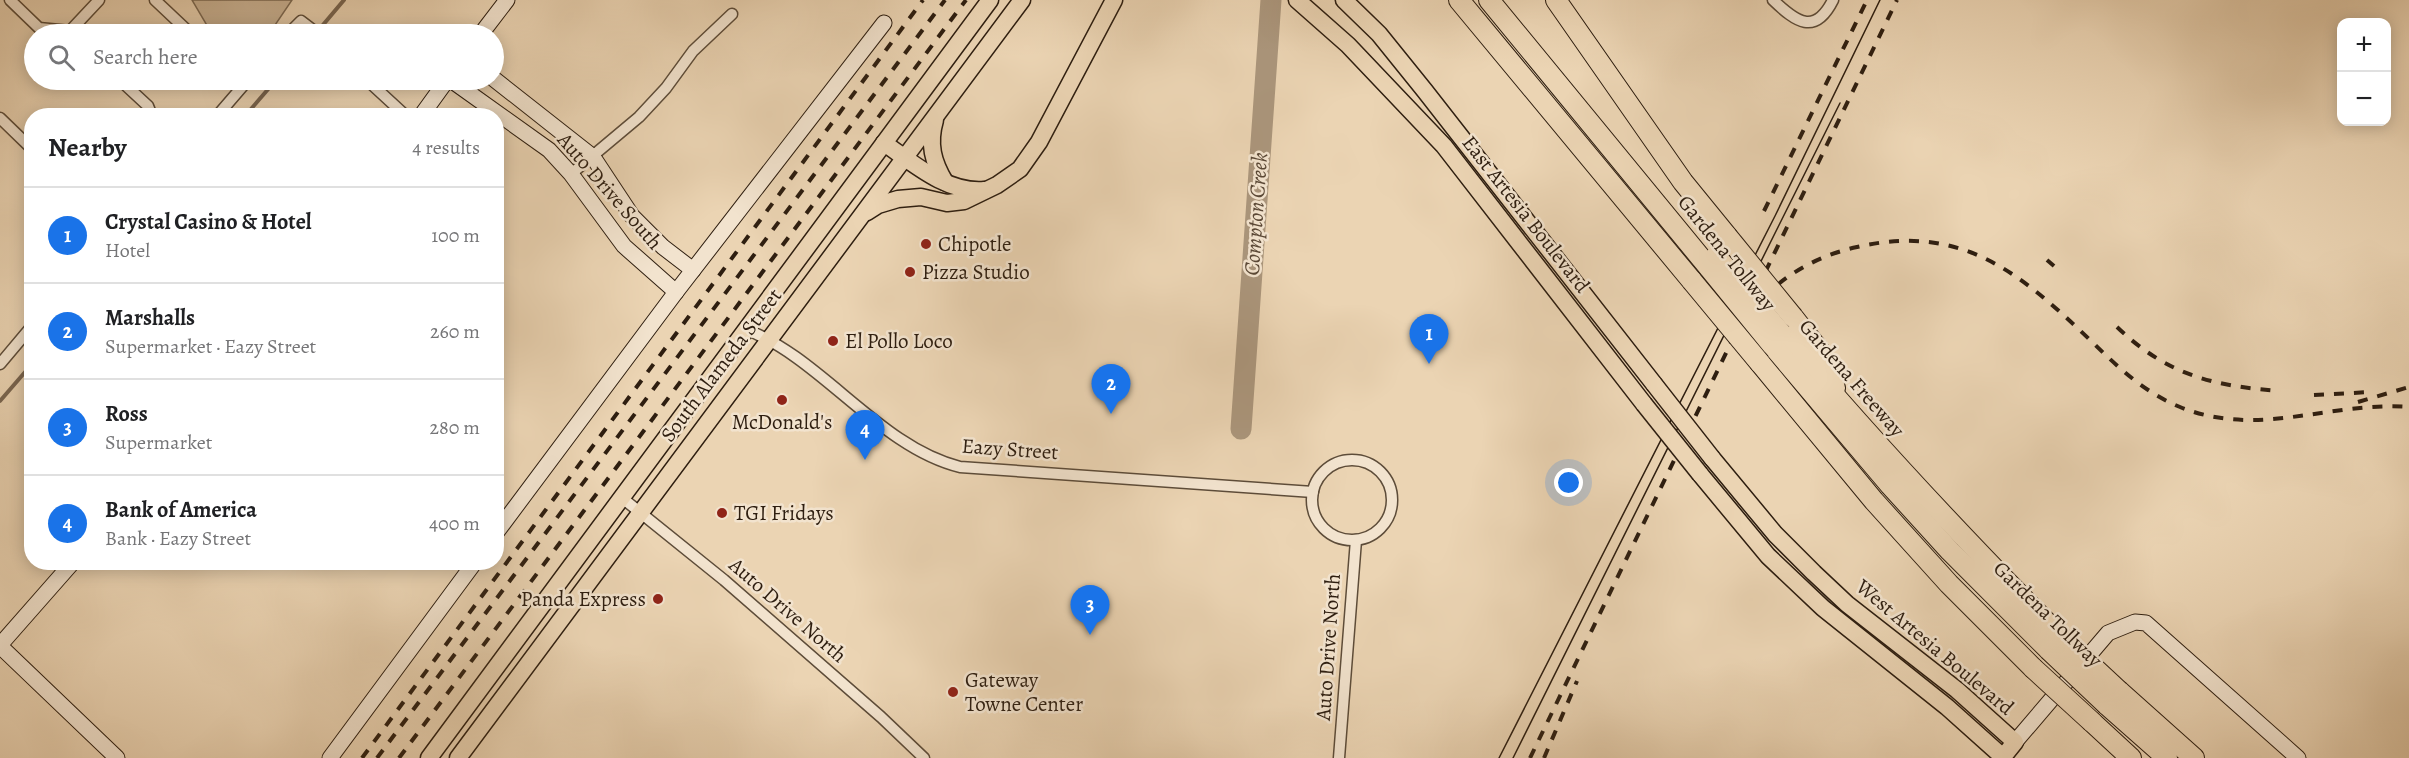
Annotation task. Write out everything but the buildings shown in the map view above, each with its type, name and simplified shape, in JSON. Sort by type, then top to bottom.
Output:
[{"type":"highway","points":[[1459,0],[1926,559],[2034,668],[2131,758]]},
{"type":"highway","points":[[1478,0],[1630,186],[1637,214]]},
{"type":"highway","name":"Gardena Tollway","points":[[1489,0],[1713,263],[1782,332],[1890,485],[1950,551],[2055,643]]},
{"type":"highway","points":[[1504,0],[1713,263]]},
{"type":"highway","points":[[1556,0],[1683,182],[1727,236],[1782,332]]},
{"type":"highway","name":"Gardena Freeway","points":[[1782,332],[1819,350],[1843,407],[2055,643],[2113,698],[2194,758]]},
{"type":"highway","points":[[2113,698],[2167,758]]},
{"type":"highway","points":[[2114,742],[2135,742],[2153,758]]},
{"type":"main road","name":"South Alameda Street","points":[[429,758],[990,0]]},
{"type":"main road","name":"South Alameda Street","points":[[458,758],[1022,0]]},
{"type":"main road","points":[[859,218],[878,205],[898,199],[921,197],[947,203],[964,201],[1010,178],[1031,156],[1114,0]]},
{"type":"main road","name":"East Artesia Boulevard","points":[[1297,0],[1348,45],[1444,146],[1700,474]]},
{"type":"main road","name":"East Artesia Boulevard","points":[[1347,3],[1379,34],[1712,458]]},
{"type":"main road","points":[[937,113],[931,135],[931,151],[945,182]]},
{"type":"main road","points":[[1444,146],[1458,133]]},
{"type":"main road","points":[[884,143],[945,182],[972,191],[985,190]]},
{"type":"main road","points":[[1578,318],[1592,304]]},
{"type":"main road","name":"West Artesia Boulevard","points":[[1712,458],[1775,534],[1814,573],[1856,611],[1957,690],[2015,742]]},
{"type":"main road","name":"West Artesia Boulevard","points":[[1700,474],[1768,556],[1823,608],[1947,707],[2003,758]]},
{"type":"main road","points":[[2003,758],[2015,742]]},
{"type":"street","points":[[10,0],[35,24]]},
{"type":"street","points":[[79,24],[99,0]]},
{"type":"street","points":[[155,0],[180,24]]},
{"type":"street","points":[[489,24],[507,0]]},
{"type":"street","points":[[1773,0],[1788,15],[1801,22],[1813,22],[1825,16],[1833,0]]},
{"type":"street","points":[[571,174],[639,117],[666,88],[693,51],[732,14]]},
{"type":"street","points":[[504,522],[676,292],[884,23]]},
{"type":"street","name":"Auto Drive South","points":[[504,88],[593,157],[632,216],[663,247],[693,270]]},
{"type":"street","points":[[131,90],[149,108]]},
{"type":"street","points":[[223,108],[236,90]]},
{"type":"street","points":[[378,90],[397,108]]},
{"type":"street","points":[[427,108],[441,90]]},
{"type":"street","name":"Auto Drive South","points":[[463,90],[489,108]]},
{"type":"street","points":[[0,118],[24,141]]},
{"type":"street","name":"Auto Drive South","points":[[504,118],[549,150],[571,174],[624,246],[676,292]]},
{"type":"street","name":"Eazy Street","points":[[745,329],[769,338],[865,412],[919,450],[943,463],[960,467],[1313,492]]},
{"type":"street","points":[[0,364],[24,336]]},
{"type":"street","points":[[1344,460],[1370,464],[1383,475],[1391,490],[1389,516],[1379,530],[1356,540],[1341,538],[1323,527],[1313,507],[1313,492],[1323,472],[1344,460]]},
{"type":"street","name":"Auto Drive North","points":[[621,497],[723,580],[881,717],[924,758]]},
{"type":"street","name":"Auto Drive North","points":[[1339,758],[1356,540]]},
{"type":"street","points":[[66,570],[0,646],[117,758]]},
{"type":"street","points":[[330,758],[469,570]]},
{"type":"street","name":"West Artesia Boulevard","points":[[2015,742],[2108,633],[2140,621],[2146,623],[2298,758]]},
{"type":"shaded area","points":[[192,0],[292,0],[276,24],[206,24]]},
{"type":"waterway","points":[[324,24],[344,0]]},
{"type":"waterway","name":"Compton Creek","points":[[1241,429],[1271,0]]},
{"type":"waterway","points":[[252,108],[267,90]]},
{"type":"waterway","points":[[0,401],[24,373]]},
{"type":"tram line","points":[[1499,758],[1775,216],[1880,0]]},
{"type":"tram line","points":[[1513,758],[1840,103]]},
{"type":"railway","points":[[504,566],[923,0]]},
{"type":"railway","points":[[377,758],[945,0]]},
{"type":"railway","points":[[399,758],[966,0]]},
{"type":"railway","points":[[1764,211],[1867,0]]},
{"type":"railway","points":[[1530,758],[1897,0]]},
{"type":"railway","points":[[1751,313],[1761,300],[1785,279],[1827,256],[1857,247],[1894,241],[1927,242],[1958,248],[1986,259],[2012,274],[2038,293],[2131,378],[2154,394],[2180,407],[2209,416],[2238,420],[2294,417],[2351,409],[2409,407]]},
{"type":"railway","points":[[2047,260],[2054,266]]},
{"type":"railway","points":[[2117,327],[2154,357],[2192,375],[2233,386],[2280,391]]},
{"type":"railway","points":[[2358,402],[2409,387]]},
{"type":"railway","points":[[2314,395],[2371,392]]},
{"type":"railway","points":[[362,758],[501,570]]},
{"type":"railway","points":[[1544,758],[1577,681]]},
{"type":"place","name":"Chipotle","points":[[926,244]]},
{"type":"place","name":"Pizza Studio","points":[[910,272]]},
{"type":"place","name":"El Pollo Loco","points":[[833,341]]},
{"type":"place","name":"Crystal Casino & Hotel","points":[[1429,364]]},
{"type":"place","name":"McDonald's","points":[[782,400]]},
{"type":"place","name":"Marshalls","points":[[1111,414]]},
{"type":"place","name":"Bank of America","points":[[865,460]]},
{"type":"place","name":"TGI Fridays","points":[[722,513]]},
{"type":"place","name":"Panda Express","points":[[658,599]]},
{"type":"place","name":"Ross","points":[[1090,635]]},
{"type":"place","name":"Gateway Towne Center","points":[[953,692]]}]
